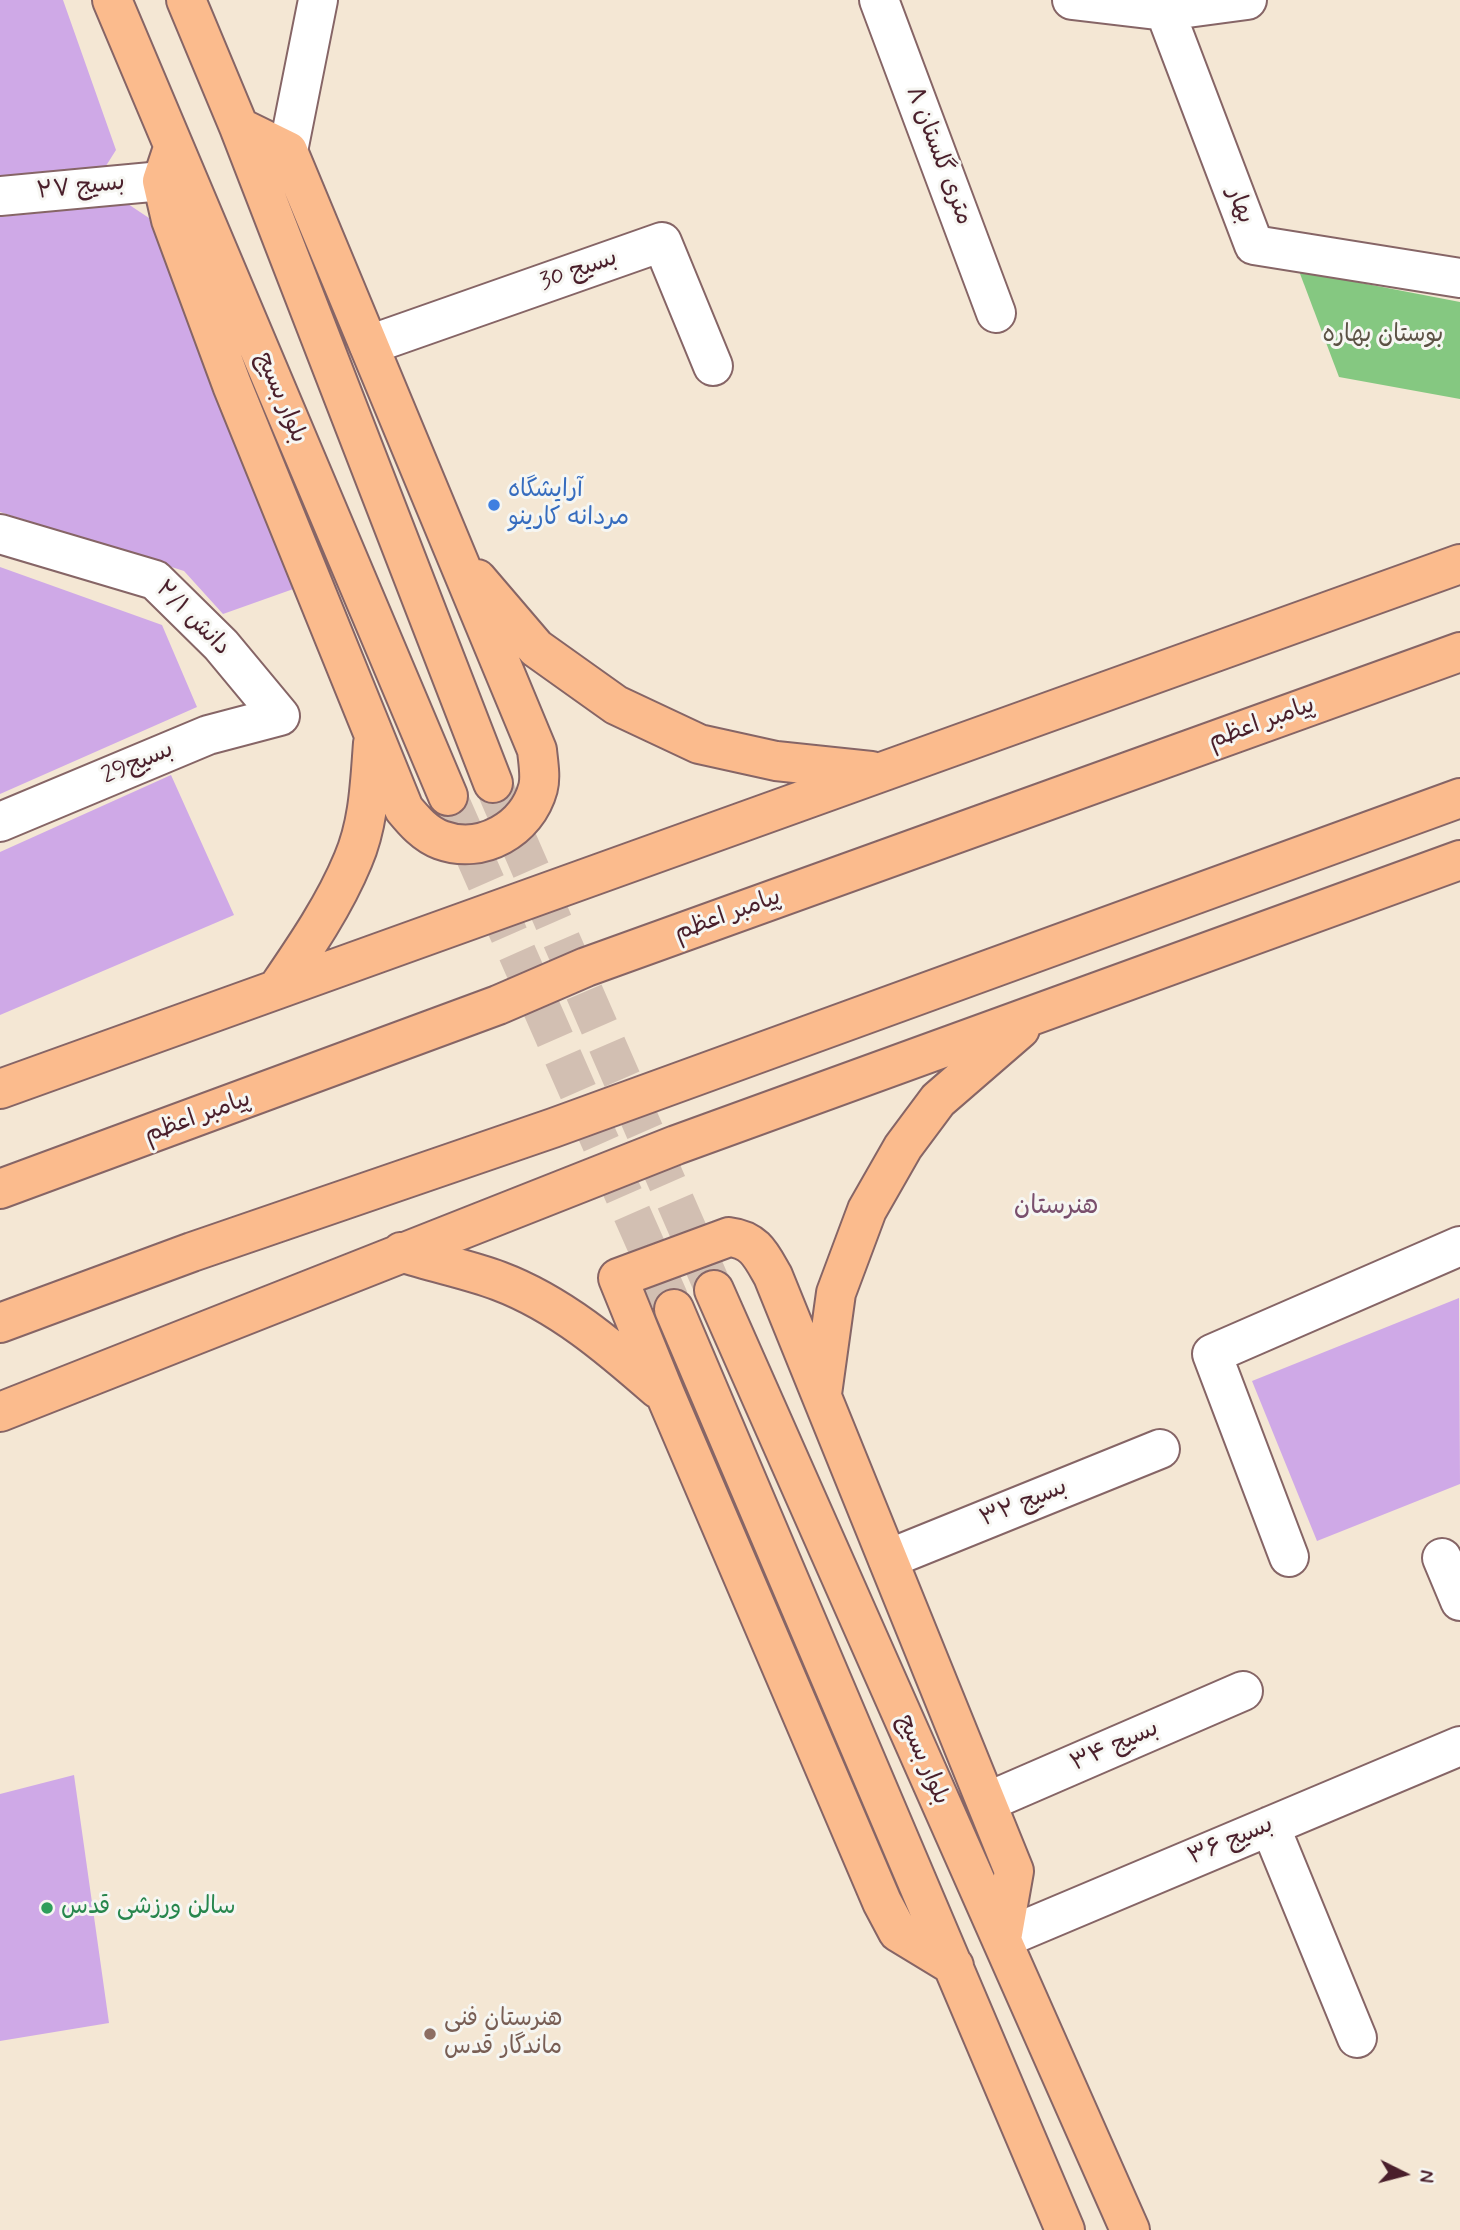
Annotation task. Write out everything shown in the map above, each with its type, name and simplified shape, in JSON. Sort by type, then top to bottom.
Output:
[{"type":"main road","name":"بلوار بسیج","points":[[112,0],[167,164],[448,796]]},
{"type":"main road","points":[[186,0],[239,127],[493,783]]},
{"type":"main road","points":[[167,164],[171,220],[232,385],[404,809],[419,827],[440,840],[463,845],[487,842],[511,830],[529,810],[539,785],[537,750],[288,151],[239,127]]},
{"type":"main road","points":[[456,555],[537,648],[617,705],[699,744],[776,761],[880,772]]},
{"type":"main road","points":[[0,1089],[1460,564]]},
{"type":"main road","name":"پیامبر اعظم","points":[[0,1189],[498,1005],[586,967],[1460,652]]},
{"type":"main road","points":[[277,989],[304,950],[354,858],[369,799],[373,734]]},
{"type":"main road","points":[[0,1323],[192,1252],[553,1128],[1460,798]]},
{"type":"main road","points":[[0,1412],[577,1183],[1460,860]]},
{"type":"main road","points":[[822,1396],[836,1293],[867,1210],[903,1147],[939,1100],[1038,1013]]},
{"type":"main road","points":[[553,1128],[577,1183]]},
{"type":"main road","points":[[954,1966],[898,1933],[892,1923],[664,1394],[618,1278],[729,1237],[743,1238],[757,1247],[773,1276],[1014,1871],[1002,1939]]},
{"type":"main road","points":[[401,1252],[456,1266],[538,1299],[615,1352],[664,1394]]},
{"type":"main road","name":"بلوار بسیج","points":[[714,1290],[1130,2230]]},
{"type":"main road","name":"بلوار بسیج","points":[[674,1309],[1065,2230]]},
{"type":"street","points":[[288,151],[318,0]]},
{"type":"street","name":"۸ متری گلستان","points":[[879,0],[996,313]]},
{"type":"street","points":[[1072,0],[1165,11],[1247,0]]},
{"type":"street","name":"بهار","points":[[1165,11],[1254,245],[1460,278]]},
{"type":"street","name":"بسیج ۲۷","points":[[0,196],[167,164]]},
{"type":"street","name":"بسیج 30","points":[[369,345],[662,242],[713,366]]},
{"type":"street","name":"دانش ۲/۱","points":[[0,534],[155,580],[221,645],[280,716]]},
{"type":"street","name":"بسیج29","points":[[0,822],[208,734],[280,716]]},
{"type":"street","points":[[1289,1557],[1212,1354],[1460,1246]]},
{"type":"street","name":"بسیج ۳۲","points":[[888,1559],[1160,1449]]},
{"type":"street","points":[[1442,1558],[1460,1601]]},
{"type":"street","name":"بسیج ۳۴","points":[[987,1802],[1243,1691]]},
{"type":"street","name":"بسیج ۳۶","points":[[1002,1939],[1460,1746]]},
{"type":"street","points":[[1270,1826],[1357,2038]]},
{"type":"green space","name":"بوستان بهاره","points":[[1299,271],[1460,302],[1460,399],[1339,377]]},
{"type":"building","points":[[0,0],[63,0],[116,150],[104,169],[0,176]]},
{"type":"building","points":[[128,204],[149,218],[299,587],[223,614],[184,571],[0,512],[0,217]]},
{"type":"building","points":[[0,567],[162,625],[197,707],[0,794]]},
{"type":"building","points":[[171,775],[234,915],[0,1015],[0,852]]},
{"type":"building","points":[[1459,1298],[1460,1484],[1317,1541],[1252,1381]]},
{"type":"building","name":"سالن ورزشی قدس","points":[[74,1775],[109,2023],[0,2041],[0,1794]]},
{"type":"tunnel","points":[[493,783],[714,1290]]},
{"type":"tunnel","points":[[448,796],[674,1309]]},
{"type":"place","name":"آرایشگاه مردانه کارینو","points":[[494,505]]},
{"type":"place","name":"سالن ورزشی قدس","points":[[47,1908]]},
{"type":"place","name":"هنرستان فنی ماندگار قدس","points":[[430,2034]]},
{"type":"district","name":"هنرستان","points":[[1056,1208]]}]
